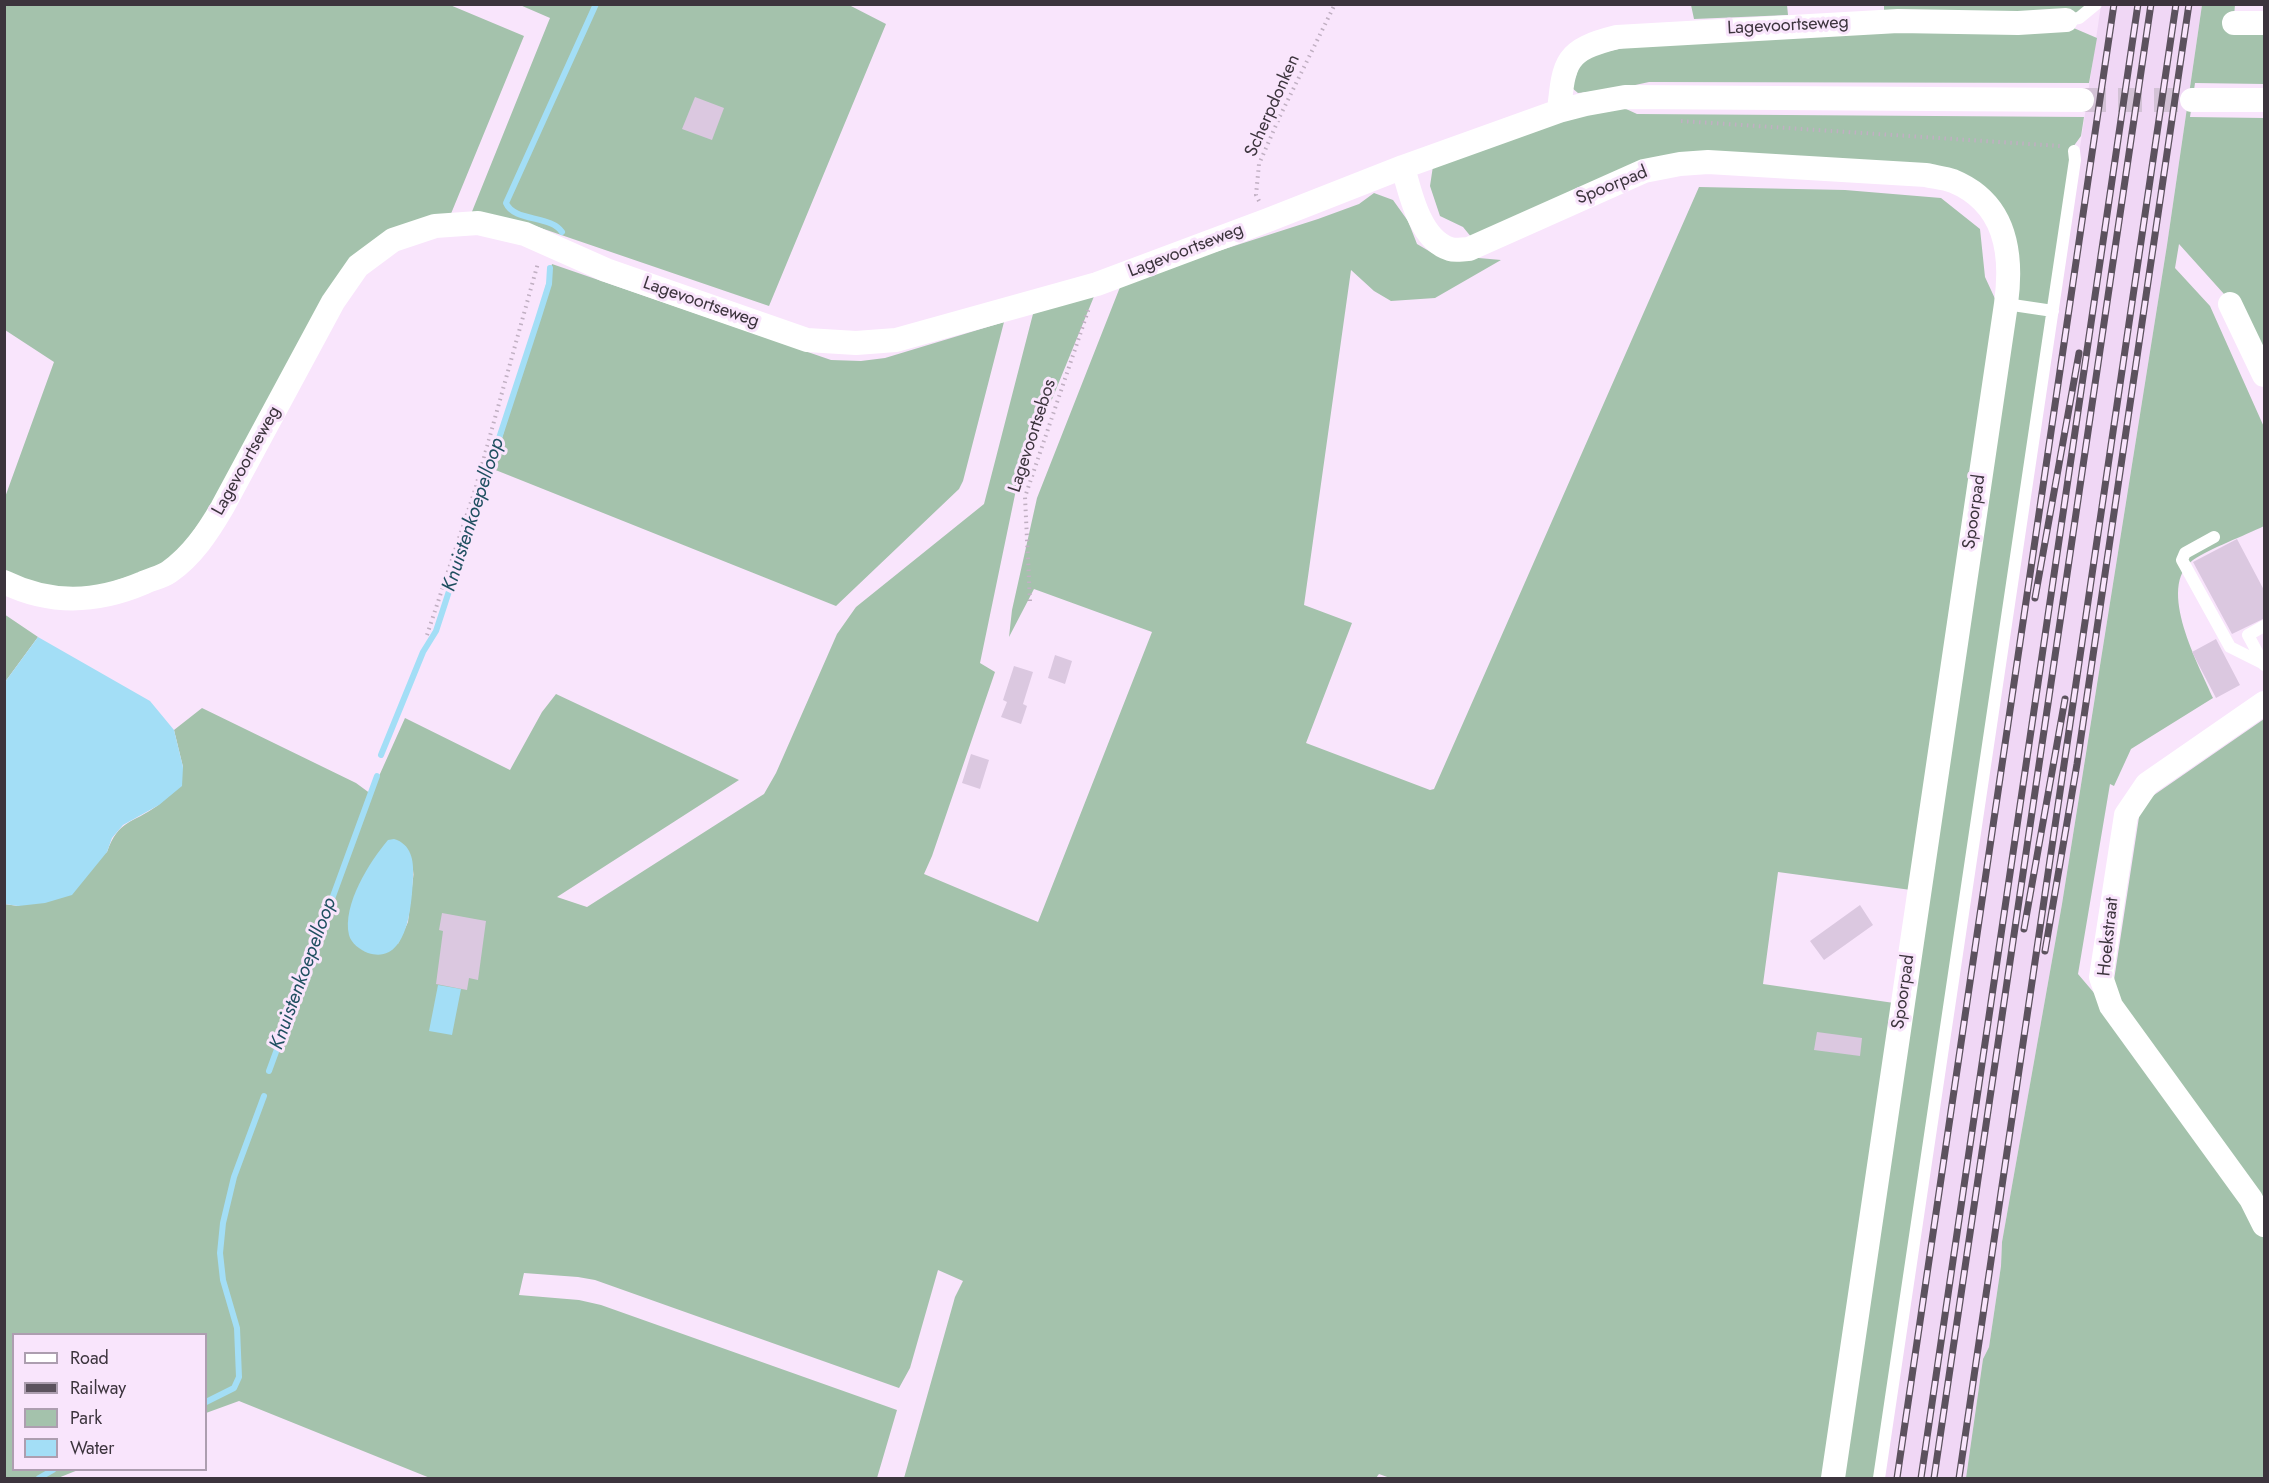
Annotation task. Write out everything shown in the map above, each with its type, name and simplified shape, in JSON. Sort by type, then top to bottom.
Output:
[{"type":"street","name":"Lagevoortseweg","points":[[1559,111],[1562,74],[1568,62],[1582,48],[1617,37],[1890,21],[2018,23],[2066,20]]},
{"type":"street","points":[[2234,23],[2265,23]]},
{"type":"street","name":"Lagevoortseweg","points":[[4,582],[41,596],[75,600],[118,593],[168,572],[202,541],[333,302],[358,266],[393,240],[435,226],[478,223],[525,234],[606,270],[807,340],[856,343],[896,340],[1097,285],[1403,167],[1559,111],[1586,104],[1624,98],[2082,100]]},
{"type":"street","points":[[2192,100],[2265,100]]},
{"type":"street","name":"Spoorpad","points":[[1403,167],[1411,200],[1429,234],[1440,245],[1452,250],[1468,249],[1644,171],[1680,164],[1719,162],[1926,175],[1952,181],[1977,195],[1996,217],[2007,249],[2010,277],[1833,1479]]},
{"type":"street","points":[[2230,303],[2265,375]]},
{"type":"street","name":"Hoekstraat","points":[[2265,703],[2147,784],[2126,815],[2101,976],[2111,1006],[2251,1199],[2265,1226]]},
{"type":"lane","points":[[2066,20],[2079,18],[2096,4]]},
{"type":"lane","points":[[1879,1479],[2053,311],[2075,160],[2073,151]]},
{"type":"lane","points":[[2006,304],[2053,311]]},
{"type":"lane","points":[[2214,537],[2185,553],[2182,560],[2230,647],[2264,665]]},
{"type":"lane","points":[[2264,665],[2248,635],[2265,626]]},
{"type":"path","name":"Scherpdonken","points":[[1268,220],[1256,195],[1259,164],[1335,4]]},
{"type":"path","points":[[1665,98],[1665,109],[1669,118],[1686,122],[2060,146]]},
{"type":"path","points":[[427,635],[475,490],[544,242]]},
{"type":"path","name":"Lagevoortsebos","points":[[1030,601],[1025,497],[1097,285]]},
{"type":"shaded area","points":[[2101,5],[2202,5],[2167,245],[2062,904],[2002,1242],[2001,1266],[1989,1347],[1983,1359],[1966,1478],[1884,1478]]},
{"type":"green space","points":[[5,5],[450,5],[524,36],[448,221],[375,245],[245,461],[169,564],[79,592],[5,582],[4,500],[54,362],[5,330]]},
{"type":"green space","points":[[520,5],[849,5],[886,24],[769,306],[532,225],[469,219],[550,18]]},
{"type":"green space","points":[[1691,5],[1787,5],[1788,15],[1694,19]]},
{"type":"green space","points":[[1884,5],[2088,5],[2078,12],[2067,15],[1884,10]]},
{"type":"green space","points":[[2202,5],[2235,5],[2234,16],[2264,30],[2264,84],[2195,83],[2190,117],[2264,118],[2264,371],[2233,304],[2179,244],[2175,268],[2210,306],[2264,427],[2264,526],[2200,556],[2182,572],[2178,589],[2184,628],[2213,698],[2131,749],[2114,786],[2110,784],[2078,974],[2106,1007],[2264,1232],[2264,1478],[1966,1478],[1983,1359],[1989,1347],[2001,1266],[2002,1242],[2062,904],[2167,245]]},
{"type":"green space","points":[[2069,26],[2097,38],[2089,83],[1649,82],[1617,89],[1578,93],[1572,88],[1582,57],[1651,42]]},
{"type":"green space","points":[[1624,108],[1637,114],[2084,117],[2081,136],[2073,147],[1875,1478],[1840,1478],[2018,278],[1984,189],[1709,154],[1472,238],[1463,227],[1440,216],[1430,186],[1433,166],[1547,120]]},
{"type":"green space","points":[[1699,187],[1845,190],[1941,198],[1980,229],[1985,277],[1997,303],[1911,890],[1778,872],[1763,984],[1894,1003],[1824,1478],[1390,1478],[1379,1474],[1376,1478],[904,1478],[955,1297],[963,1281],[938,1270],[910,1368],[899,1388],[595,1280],[524,1273],[519,1295],[579,1300],[601,1305],[897,1410],[877,1478],[430,1478],[239,1401],[207,1413],[207,1333],[12,1333],[12,1471],[76,1471],[58,1478],[5,1478],[4,904],[18,906],[107,852],[116,833],[127,823],[161,803],[183,767],[174,730],[202,708],[356,783],[371,794],[405,718],[510,770],[542,712],[556,694],[739,780],[557,897],[587,907],[764,794],[776,773],[837,634],[856,607],[984,504],[1034,310],[1095,294],[1017,485],[980,663],[995,672],[924,874],[1038,922],[1152,632],[1034,589],[1009,637],[1012,610],[1037,498],[1122,282],[1318,219],[1359,204],[1374,193],[1393,200],[1408,221],[1417,244],[1434,254],[1501,260],[1435,298],[1391,301],[1374,291],[1351,270],[1304,605],[1352,623],[1306,743],[1430,790],[1434,789]],"holes":[[[414,870],[408,922],[398,944]]]},
{"type":"green space","points":[[552,264],[831,360],[861,361],[885,358],[1004,322],[959,489],[836,606],[493,469]]},
{"type":"green space","points":[[4,614],[38,637],[5,682],[4,682]]},
{"type":"green space","points":[[2264,719],[2264,1213],[2112,993],[2141,804]]},
{"type":"water","points":[[38,637],[150,701],[174,730],[183,767],[182,786],[159,805],[123,825],[112,838],[107,852],[72,895],[45,903],[18,906],[5,904],[5,682]]},
{"type":"water","points":[[388,840],[400,841],[408,849],[412,859],[411,900],[406,929],[392,950],[382,954],[368,953],[356,946],[350,938],[348,923],[350,910],[359,884],[373,859]]},
{"type":"water","points":[[438,985],[461,989],[452,1035],[429,1031]]},
{"type":"building","points":[[695,97],[724,108],[712,140],[682,129]]},
{"type":"building","points":[[2237,539],[2265,592],[2265,618],[2232,634],[2193,562]]},
{"type":"building","points":[[2216,639],[2240,685],[2216,698],[2192,652]]},
{"type":"building","points":[[1055,655],[1072,661],[1065,684],[1048,678]]},
{"type":"building","points":[[1014,666],[1033,672],[1023,704],[1027,706],[1021,724],[1001,717],[1007,702],[1003,700]]},
{"type":"building","points":[[971,754],[989,760],[980,789],[962,783]]},
{"type":"building","points":[[1860,905],[1873,925],[1824,960],[1810,941]]},
{"type":"building","points":[[442,913],[486,921],[478,980],[469,978],[467,990],[436,984],[443,931],[439,930]]},
{"type":"building","points":[[1817,1032],[1862,1038],[1860,1056],[1814,1050]]},
{"type":"waterway","name":"Knuistenkoepelloop","points":[[562,232],[550,223],[517,213],[506,203],[596,4]]},
{"type":"waterway","name":"Knuistenkoepelloop","points":[[381,755],[423,652],[436,631],[549,284],[550,268]]},
{"type":"waterway","name":"Knuistenkoepelloop","points":[[269,1071],[377,776]]},
{"type":"waterway","name":"Knuistenkoepelloop","points":[[207,1402],[234,1388],[239,1377],[237,1328],[223,1280],[220,1253],[223,1223],[234,1177],[264,1096]]},
{"type":"waterway","name":"Knuistenkoepelloop","points":[[39,1478],[51,1471]]},
{"type":"tunnel","points":[[2082,100],[2192,100]]},
{"type":"railway","points":[[1897,1478],[2114,4]]},
{"type":"railway","points":[[1921,1478],[2138,4]]},
{"type":"railway","points":[[1934,1478],[2151,4]]},
{"type":"railway","points":[[1959,1478],[2176,4]]},
{"type":"railway","points":[[2045,951],[2077,764],[2189,4]]},
{"type":"railway","points":[[2035,598],[2079,353]]},
{"type":"railway","points":[[2024,929],[2065,699]]}]
